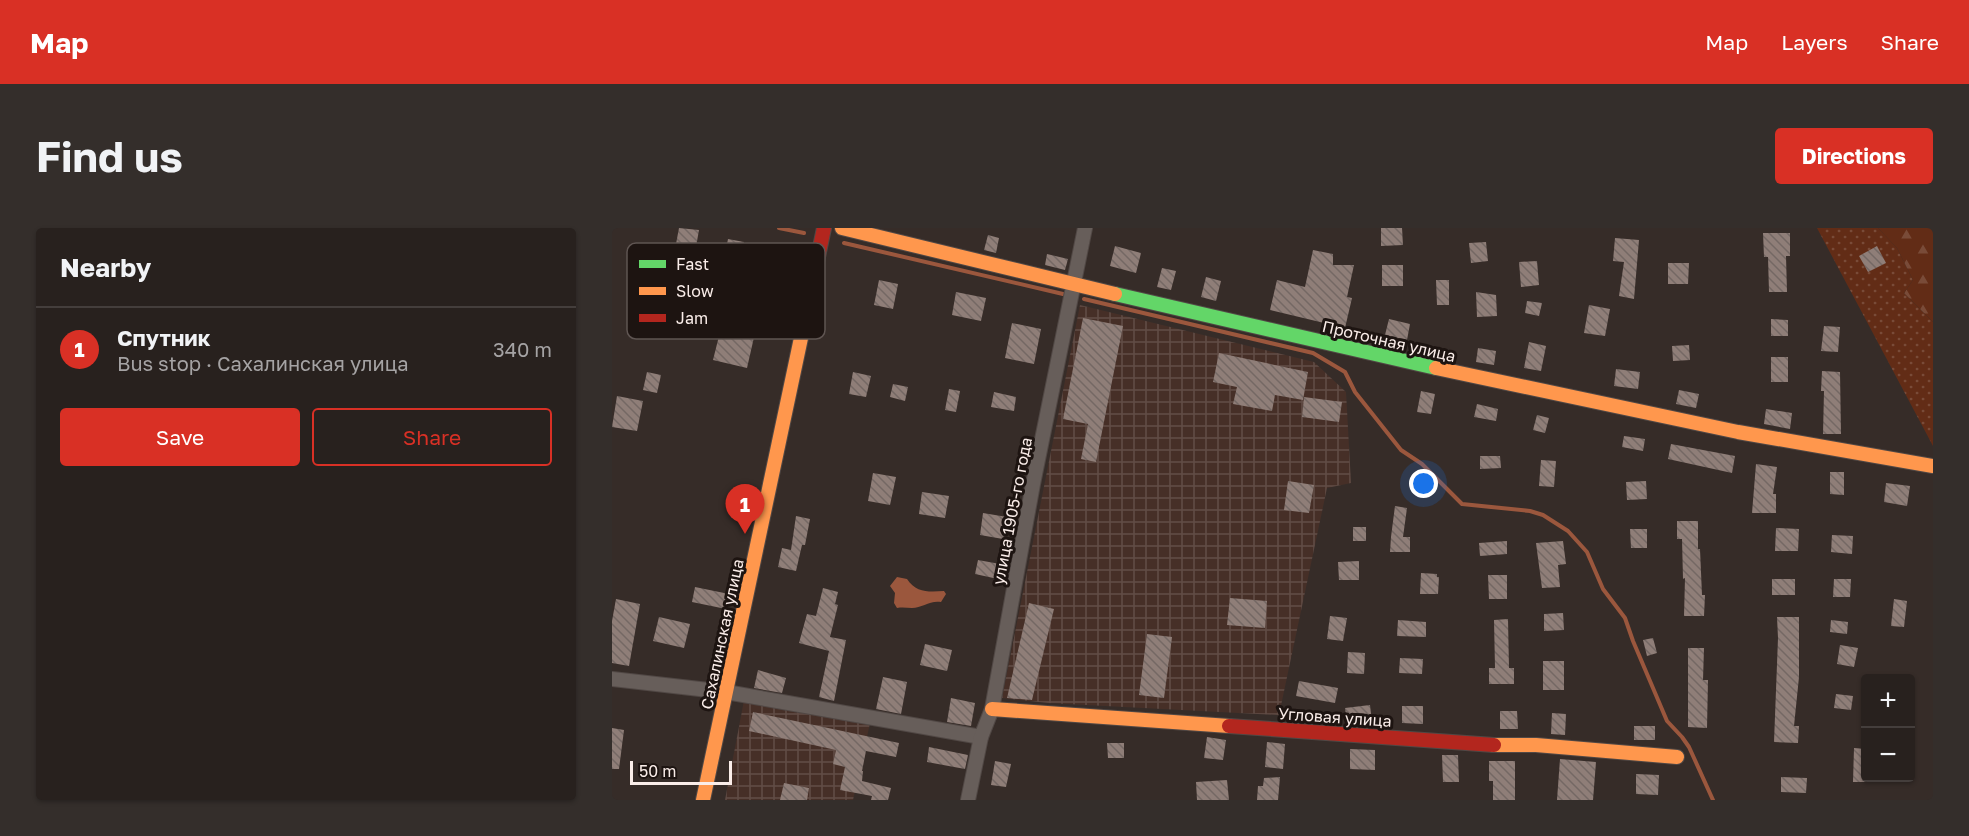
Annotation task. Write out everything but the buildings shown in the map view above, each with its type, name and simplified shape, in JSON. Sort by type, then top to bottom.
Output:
[{"type":"street","name":"Сахалинская улица","points":[[821,243],[824,228]]},
{"type":"street","name":"Проточная улица","points":[[842,228],[1074,286],[1656,416],[1810,447],[1933,466]]},
{"type":"street","name":"улица 1905-го года","points":[[968,800],[981,737],[992,709],[1033,484],[1085,228]]},
{"type":"street","name":"Сахалинская улица","points":[[703,800],[801,339]]},
{"type":"street","points":[[612,679],[726,692],[981,737]]},
{"type":"street","name":"Угловая улица","points":[[992,709],[1510,746],[1536,745],[1677,757]]},
{"type":"shaded area","points":[[1080,305],[1314,362],[1346,392],[1351,483],[1327,488],[1279,715],[1048,703],[1002,698]]},
{"type":"shaded area","points":[[897,577],[907,579],[919,589],[944,591],[946,594],[941,602],[933,602],[916,608],[897,608],[894,603],[895,593],[890,586]]},
{"type":"shaded area","points":[[746,690],[872,714],[853,800],[725,800]]},
{"type":"green space","points":[[1817,228],[1878,228],[1897,248],[1913,280],[1904,293],[1933,322],[1933,446]]},
{"type":"green space","points":[[1878,228],[1933,228],[1933,322],[1904,293],[1913,280],[1897,248]]},
{"type":"waterway","points":[[779,228],[804,233]]},
{"type":"waterway","points":[[844,243],[1063,294]]},
{"type":"waterway","points":[[1084,299],[1313,353],[1345,372],[1355,392],[1401,450],[1422,464],[1462,504],[1530,511],[1543,515],[1568,531],[1587,552],[1603,589],[1625,618],[1667,721],[1689,747],[1713,800]]},
{"type":"traffic: fast","points":[[1115,294],[1436,368]]},
{"type":"traffic: slow","points":[[842,228],[1115,294]]},
{"type":"traffic: slow","points":[[703,800],[801,339]]},
{"type":"traffic: slow","points":[[1436,368],[1738,432],[1933,466]]},
{"type":"traffic: slow","points":[[992,709],[1229,726]]},
{"type":"traffic: slow","points":[[1494,745],[1536,745],[1677,757]]},
{"type":"traffic: jam","points":[[821,243],[824,228]]},
{"type":"traffic: jam","points":[[1229,726],[1494,745]]},
{"type":"place","name":"Спутник","points":[[745,534]]}]
